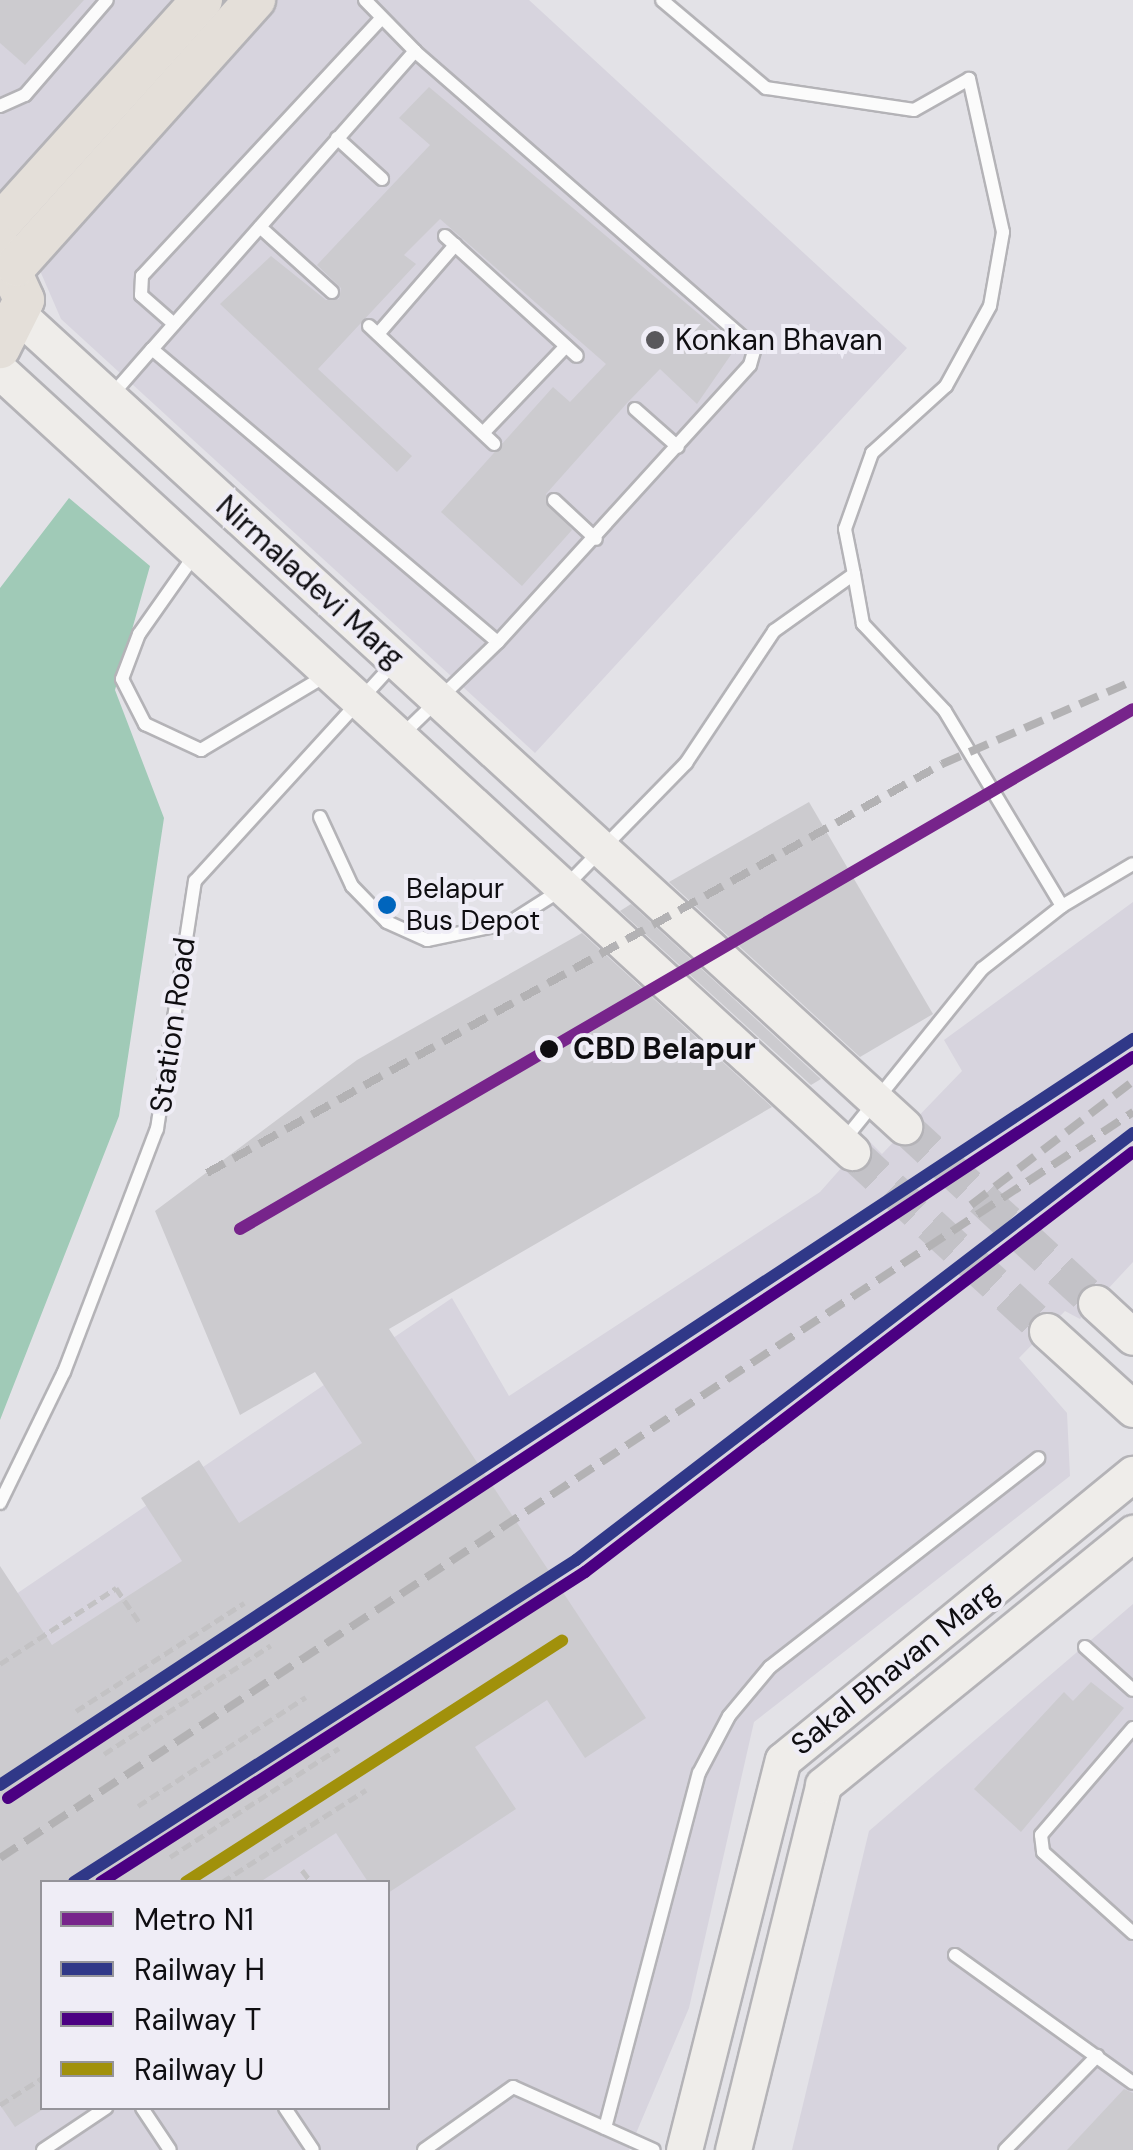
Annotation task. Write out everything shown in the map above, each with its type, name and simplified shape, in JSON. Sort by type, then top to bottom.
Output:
[{"type":"main road","points":[[0,224],[202,0]]},
{"type":"main road","points":[[10,333],[8,256],[254,0]]},
{"type":"main road","name":"Nirmaladevi Marg","points":[[10,333],[109,398],[891,1114]]},
{"type":"main road","name":"Nirmaladevi Marg","points":[[0,372],[847,1148]]},
{"type":"main road","points":[[1096,1303],[1133,1337]]},
{"type":"main road","points":[[1047,1331],[1133,1409]]},
{"type":"main road","name":"Sakal Bhavan Marg","points":[[684,2150],[783,1760],[1133,1474]]},
{"type":"main road","name":"Sakal Bhavan Marg","points":[[733,2150],[823,1785],[1133,1534]]},
{"type":"lane","points":[[365,0],[415,52],[745,330],[755,348],[750,365],[596,539],[440,701],[399,737]]},
{"type":"lane","points":[[662,0],[766,88],[914,110],[969,79],[1002,232],[990,306],[946,386],[910,411],[855,487],[845,529],[863,624],[945,711],[1062,906]]},
{"type":"lane","points":[[0,106],[25,95],[102,2]]},
{"type":"lane","points":[[174,324],[140,295],[142,276],[382,18]]},
{"type":"lane","points":[[109,398],[415,52]]},
{"type":"lane","points":[[337,138],[382,179]]},
{"type":"lane","points":[[260,228],[332,292]]},
{"type":"lane","points":[[494,444],[373,330],[450,241],[577,356]]},
{"type":"lane","points":[[483,433],[566,346]]},
{"type":"lane","points":[[152,349],[498,642]]},
{"type":"lane","points":[[635,409],[678,447]]},
{"type":"lane","points":[[554,500],[596,539]]},
{"type":"lane","points":[[198,551],[138,634],[122,679],[145,724],[202,750],[329,673]]},
{"type":"lane","points":[[320,817],[352,886],[387,922],[427,940],[509,923],[564,888],[599,847],[686,763],[774,631],[854,574]]},
{"type":"lane","name":"Station Road","points":[[0,1502],[64,1372],[157,1129],[195,881],[396,661]]},
{"type":"lane","points":[[847,1148],[891,1114],[982,969],[1062,906],[1133,864]]},
{"type":"lane","points":[[604,2128],[699,1772],[729,1716],[770,1667],[1038,1458]]},
{"type":"lane","points":[[1085,1647],[1133,1690]]},
{"type":"lane","points":[[1133,1728],[1040,1835],[1043,1852],[1133,1933]]},
{"type":"lane","points":[[956,1954],[1133,2083]]},
{"type":"lane","points":[[1005,2150],[1097,2056]]},
{"type":"lane","points":[[424,2150],[513,2087],[654,2150]]},
{"type":"lane","points":[[43,2150],[103,2110]]},
{"type":"lane","points":[[143,2110],[170,2150]]},
{"type":"lane","points":[[286,2110],[313,2150]]},
{"type":"path","points":[[0,1664],[116,1588],[139,1622]]},
{"type":"path","points":[[76,1711],[244,1603]]},
{"type":"path","points":[[104,1754],[271,1645]]},
{"type":"path","points":[[138,1806],[306,1697]]},
{"type":"path","points":[[170,1856],[339,1748]]},
{"type":"path","points":[[225,1880],[366,1790]]},
{"type":"path","points":[[302,1870],[310,1880]]},
{"type":"path","points":[[0,2106],[40,2079]]},
{"type":"shaded area","points":[[0,0],[529,0],[907,348],[535,753],[61,319],[31,250],[0,223]]},
{"type":"shaded area","points":[[1133,902],[1133,1262],[1080,1319],[1065,1311],[1019,1358],[1067,1413],[1070,1476],[754,1722],[689,2008],[629,2150],[0,2150],[0,1605],[452,1298],[509,1396],[820,1192],[867,1139],[882,1154],[962,1071],[944,1040]]},
{"type":"shaded area","points":[[1133,1604],[1133,2150],[792,2150],[869,1831]]},
{"type":"green space","points":[[69,498],[150,566],[115,690],[164,818],[119,1116],[0,1420],[0,588]]},
{"type":"building","points":[[0,0],[84,0],[25,65],[0,43]]},
{"type":"building","name":"Konkan Bhavan","points":[[429,87],[737,346],[697,404],[660,369],[628,402],[546,494],[572,530],[522,586],[441,512],[553,387],[570,402],[606,364],[440,219],[404,255],[416,264],[318,369],[412,456],[397,472],[220,304],[271,256],[326,300],[339,299],[341,288],[317,265],[430,145],[399,118]]},
{"type":"building","points":[[809,802],[933,1014],[860,1057],[669,882]]},
{"type":"building","points":[[631,904],[821,1079],[811,1085],[620,911]]},
{"type":"building","points":[[582,933],[772,1107],[389,1329],[646,1718],[585,1758],[547,1700],[475,1747],[516,1809],[390,1892],[390,1880],[367,1880],[336,1833],[263,1880],[40,1880],[42,2110],[15,2127],[0,2105],[0,1566],[52,1645],[182,1561],[141,1498],[199,1460],[239,1523],[362,1443],[315,1372],[240,1415],[155,1211],[357,1060]]},
{"type":"building","points":[[1091,1682],[1124,1708],[1021,1832],[974,1789],[1064,1692],[1073,1701]]},
{"type":"building","points":[[1124,2089],[1133,2093],[1133,2150],[1067,2150]]},
{"type":"tunnel","points":[[904,1126],[1096,1303]]},
{"type":"tunnel","points":[[852,1152],[1047,1331]]},
{"type":"railway","points":[[207,1173],[942,764],[1133,681]]},
{"type":"railway","points":[[971,1205],[1133,1081]]},
{"type":"railway","points":[[0,1858],[1133,1112]]},
{"type":"metro line","name":"N1","points":[[240,1229],[1133,709]]},
{"type":"rail line","name":"H","points":[[0,1785],[1133,1039]]},
{"type":"rail line","name":"T","points":[[8,1798],[1133,1057]]},
{"type":"rail line","name":"H","points":[[77,1880],[576,1560],[1133,1133]]},
{"type":"rail line","name":"T","points":[[104,1880],[585,1572],[1133,1152]]},
{"type":"rail line","name":"U","points":[[189,1880],[562,1641]]},
{"type":"place","name":"Konkan Bhavan","points":[[655,340]]},
{"type":"place","name":"Belapur Bus Depot","points":[[387,905]]},
{"type":"place","name":"CBD Belapur","points":[[549,1049]]}]
